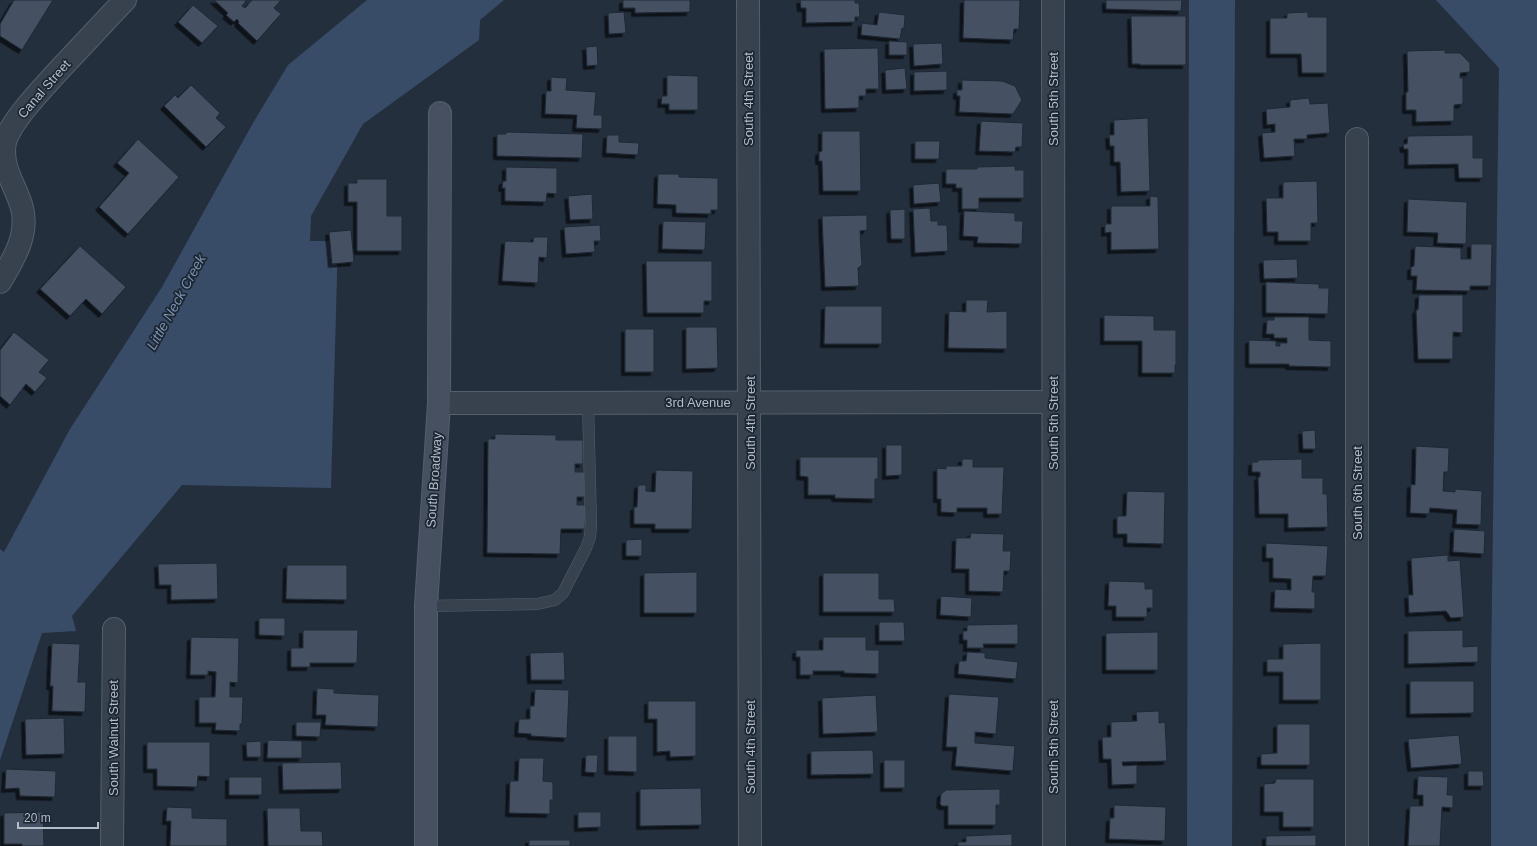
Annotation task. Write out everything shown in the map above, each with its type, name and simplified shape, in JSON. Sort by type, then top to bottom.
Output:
[{"type":"street","name":"Canal Street","points":[[0,282],[21,244],[23,226],[22,208],[3,158],[5,141],[13,126],[32,100],[125,0]]},
{"type":"street","name":"South 4th Street","points":[[748,0],[750,846]]},
{"type":"street","name":"South 5th Street","points":[[1053,0],[1054,846]]},
{"type":"street","name":"South Broadway","points":[[426,846],[426,606],[439,403],[440,113]]},
{"type":"street","name":"South 6th Street","points":[[1357,139],[1357,846]]},
{"type":"street","name":"3rd Avenue","points":[[439,403],[1053,402]]},
{"type":"street","name":"South Walnut Street","points":[[112,846],[114,629]]},
{"type":"lane","points":[[426,606],[538,604],[555,600],[563,593],[570,582],[590,537],[588,402]]},
{"type":"water","name":"Little Neck Creek","points":[[367,0],[504,0],[480,20],[479,40],[363,124],[311,216],[310,241],[338,241],[331,488],[182,485],[72,616],[76,631],[42,633],[0,760],[0,549],[4,552],[70,429],[162,287],[253,123],[288,65]]},
{"type":"water","points":[[1189,0],[1235,0],[1232,846],[1187,846]]},
{"type":"water","points":[[1436,0],[1537,0],[1537,846],[1491,846],[1491,672],[1499,68]]},
{"type":"building","points":[[14,0],[53,0],[22,50],[0,36],[0,24]]},
{"type":"building","points":[[214,0],[245,0],[246,1],[242,6],[245,8],[252,0],[281,0],[274,8],[281,14],[257,41],[238,23],[239,22],[237,19],[234,22],[226,15],[228,13]]},
{"type":"building","points":[[623,0],[690,0],[690,12],[635,13],[635,8],[623,8]]},
{"type":"building","points":[[800,0],[855,0],[855,3],[859,3],[860,17],[855,17],[855,22],[806,23],[806,8],[801,8]]},
{"type":"building","points":[[964,0],[1020,0],[1019,29],[1014,29],[1013,40],[963,38]]},
{"type":"building","points":[[1106,0],[1182,0],[1181,11],[1106,9]]},
{"type":"building","points":[[193,5],[218,26],[202,43],[178,22]]},
{"type":"building","points":[[624,12],[626,33],[609,34],[608,13]]},
{"type":"building","points":[[879,12],[905,15],[904,29],[902,28],[900,39],[861,35],[862,23],[877,25]]},
{"type":"building","points":[[1308,12],[1308,17],[1327,17],[1327,73],[1302,73],[1301,54],[1270,54],[1270,18],[1287,18],[1287,13]]},
{"type":"building","points":[[1131,16],[1186,16],[1186,65],[1132,64]]},
{"type":"building","points":[[889,41],[907,42],[907,55],[889,55]]},
{"type":"building","points":[[942,43],[943,64],[914,66],[913,44]]},
{"type":"building","points":[[597,46],[598,65],[587,66],[586,47]]},
{"type":"building","points":[[878,48],[879,89],[866,89],[866,96],[859,96],[859,108],[825,109],[824,49]]},
{"type":"building","points":[[1445,50],[1445,53],[1460,53],[1470,63],[1470,72],[1460,73],[1460,78],[1463,78],[1463,104],[1454,105],[1454,121],[1416,122],[1416,110],[1406,110],[1406,92],[1408,92],[1407,51]]},
{"type":"building","points":[[905,68],[907,89],[886,90],[885,70]]},
{"type":"building","points":[[947,71],[947,90],[914,91],[914,72]]},
{"type":"building","points":[[667,75],[698,76],[698,110],[669,110],[669,104],[661,104],[662,96],[667,96]]},
{"type":"building","points":[[551,77],[567,78],[566,90],[596,92],[594,115],[602,115],[602,129],[576,128],[577,115],[545,114],[546,91],[551,91]]},
{"type":"building","points":[[962,80],[1002,81],[1015,86],[1022,100],[1013,114],[959,112],[960,96],[957,96],[957,90],[962,90]]},
{"type":"building","points":[[191,85],[220,113],[216,118],[226,127],[206,147],[164,106],[175,95],[178,98]]},
{"type":"building","points":[[1309,98],[1310,104],[1328,103],[1330,133],[1307,135],[1307,139],[1294,139],[1295,156],[1264,158],[1262,133],[1275,132],[1275,124],[1267,125],[1266,109],[1290,107],[1290,100]]},
{"type":"building","points":[[1148,118],[1150,191],[1121,192],[1120,162],[1114,162],[1114,146],[1110,146],[1109,135],[1114,135],[1114,120]]},
{"type":"building","points":[[981,121],[1023,123],[1022,147],[1016,147],[1015,152],[979,151]]},
{"type":"building","points":[[822,131],[860,131],[861,191],[823,191],[822,161],[819,161],[819,152],[822,151]]},
{"type":"building","points":[[506,132],[583,134],[582,158],[497,156],[497,134],[506,134]]},
{"type":"building","points":[[607,135],[619,135],[619,142],[639,143],[638,155],[606,153]]},
{"type":"building","points":[[1473,135],[1473,158],[1483,158],[1483,178],[1459,178],[1458,164],[1408,165],[1408,149],[1404,149],[1403,144],[1407,144],[1408,136]]},
{"type":"building","points":[[138,139],[179,177],[128,234],[99,207],[129,173],[117,163]]},
{"type":"building","points":[[915,141],[940,141],[939,159],[915,159]]},
{"type":"building","points":[[1015,166],[1015,170],[1024,170],[1024,198],[979,198],[979,209],[962,209],[962,188],[956,188],[956,184],[946,184],[946,169],[977,169],[977,167]]},
{"type":"building","points":[[506,167],[557,168],[557,194],[547,193],[546,202],[505,201],[505,188],[502,188],[503,181],[506,181]]},
{"type":"building","points":[[658,174],[679,174],[679,177],[718,178],[718,210],[711,210],[711,214],[676,213],[676,205],[657,204]]},
{"type":"building","points":[[357,179],[387,179],[387,216],[402,216],[402,251],[357,251],[357,202],[348,202],[348,183],[357,183]]},
{"type":"building","points":[[1317,181],[1318,223],[1311,223],[1311,241],[1278,241],[1278,232],[1267,232],[1266,198],[1283,198],[1283,182]]},
{"type":"building","points":[[939,183],[941,202],[914,204],[913,185]]},
{"type":"building","points":[[592,194],[593,219],[570,220],[568,196]]},
{"type":"building","points":[[1150,196],[1158,197],[1159,249],[1111,250],[1111,232],[1105,233],[1105,224],[1111,224],[1111,206],[1150,206]]},
{"type":"building","points":[[1408,199],[1467,202],[1466,244],[1437,243],[1438,233],[1407,232]]},
{"type":"building","points":[[930,208],[931,221],[938,221],[938,225],[947,225],[948,251],[915,253],[913,209]]},
{"type":"building","points":[[905,209],[905,239],[891,239],[890,210]]},
{"type":"building","points":[[964,211],[1015,213],[1015,221],[1023,221],[1022,244],[977,243],[978,237],[963,236]]},
{"type":"building","points":[[867,215],[867,230],[860,231],[862,265],[858,268],[859,286],[825,287],[822,216]]},
{"type":"building","points":[[663,221],[706,222],[705,250],[662,249]]},
{"type":"building","points":[[600,225],[601,241],[594,241],[595,252],[566,254],[564,227]]},
{"type":"building","points":[[351,230],[354,262],[332,264],[329,232]]},
{"type":"building","points":[[534,237],[548,237],[547,258],[539,257],[538,283],[502,281],[505,241],[533,242]]},
{"type":"building","points":[[1471,244],[1492,244],[1491,286],[1470,286],[1470,291],[1416,290],[1417,276],[1411,276],[1411,267],[1414,266],[1415,246],[1461,248],[1461,259],[1471,259]]},
{"type":"building","points":[[80,246],[126,287],[102,314],[86,299],[70,316],[40,289]]},
{"type":"building","points":[[1297,259],[1298,278],[1264,279],[1263,260]]},
{"type":"building","points":[[646,261],[712,261],[712,301],[704,301],[704,313],[647,313]]},
{"type":"building","points":[[1266,282],[1319,284],[1319,288],[1329,288],[1328,314],[1266,313]]},
{"type":"building","points":[[1419,295],[1463,295],[1463,333],[1453,332],[1453,359],[1418,359],[1416,310],[1418,310]]},
{"type":"building","points":[[966,300],[988,300],[987,312],[1007,311],[1007,349],[948,348],[949,311],[966,312]]},
{"type":"building","points":[[825,306],[882,306],[882,344],[824,344]]},
{"type":"building","points":[[1104,315],[1154,316],[1154,330],[1176,330],[1175,373],[1142,373],[1142,341],[1104,341]]},
{"type":"building","points":[[1274,317],[1309,317],[1309,340],[1331,341],[1331,367],[1289,366],[1289,364],[1249,364],[1249,340],[1276,341],[1276,346],[1280,346],[1280,343],[1287,343],[1287,338],[1274,338],[1274,334],[1266,334],[1267,320],[1274,320]]},
{"type":"building","points":[[686,327],[717,327],[718,368],[686,369]]},
{"type":"building","points":[[625,329],[654,329],[654,372],[625,372]]},
{"type":"building","points":[[14,332],[49,360],[39,372],[47,378],[35,392],[26,384],[10,405],[0,396],[0,350]]},
{"type":"building","points":[[1315,430],[1316,449],[1303,449],[1302,431]]},
{"type":"building","points":[[495,434],[556,435],[556,440],[583,440],[583,464],[575,464],[575,472],[586,472],[585,497],[577,497],[577,505],[586,505],[585,529],[561,529],[560,554],[487,553],[488,439],[495,439]]},
{"type":"building","points":[[886,445],[902,445],[902,475],[886,476]]},
{"type":"building","points":[[1416,446],[1449,448],[1448,472],[1444,472],[1443,491],[1455,492],[1455,489],[1482,491],[1481,525],[1456,524],[1457,510],[1430,508],[1429,514],[1410,513],[1411,484],[1415,485]]},
{"type":"building","points":[[800,457],[878,457],[878,479],[875,479],[875,499],[835,498],[835,495],[808,495],[808,477],[800,476]]},
{"type":"building","points":[[962,459],[973,459],[973,467],[1004,467],[1002,514],[987,514],[987,508],[957,508],[957,513],[941,512],[941,499],[937,499],[937,468],[946,469],[946,466],[962,466]]},
{"type":"building","points":[[1302,459],[1302,478],[1323,478],[1323,494],[1327,494],[1328,527],[1288,528],[1288,514],[1259,514],[1258,477],[1260,477],[1260,472],[1252,472],[1252,462],[1258,462],[1258,460]]},
{"type":"building","points":[[656,470],[693,471],[692,529],[655,529],[655,524],[634,524],[634,507],[637,507],[638,485],[646,485],[646,491],[655,492]]},
{"type":"building","points":[[1127,491],[1165,492],[1164,544],[1127,543],[1127,534],[1117,534],[1117,516],[1126,516]]},
{"type":"building","points":[[1454,529],[1485,531],[1484,554],[1453,552]]},
{"type":"building","points":[[971,533],[1004,534],[1003,551],[1011,551],[1010,571],[1004,571],[1003,592],[969,591],[969,569],[955,569],[956,538],[970,538]]},
{"type":"building","points":[[642,539],[642,556],[626,556],[626,540]]},
{"type":"building","points":[[1266,543],[1328,546],[1326,576],[1313,576],[1312,592],[1315,592],[1315,609],[1274,608],[1275,589],[1291,590],[1291,579],[1273,578],[1273,558],[1266,558]]},
{"type":"building","points":[[1448,555],[1448,561],[1460,560],[1464,617],[1451,618],[1446,611],[1409,613],[1408,595],[1413,595],[1411,558]]},
{"type":"building","points":[[217,563],[218,599],[171,600],[171,585],[159,585],[158,564]]},
{"type":"building","points":[[287,565],[347,565],[347,600],[286,599]]},
{"type":"building","points":[[697,572],[697,613],[644,613],[644,573]]},
{"type":"building","points":[[823,573],[879,573],[879,599],[894,599],[895,612],[823,612]]},
{"type":"building","points":[[1109,581],[1145,582],[1145,589],[1153,589],[1153,608],[1147,608],[1147,617],[1116,617],[1116,606],[1108,606]]},
{"type":"building","points":[[941,596],[972,598],[971,617],[940,615]]},
{"type":"building","points":[[259,618],[285,618],[285,636],[259,635]]},
{"type":"building","points":[[879,622],[904,622],[905,641],[879,641]]},
{"type":"building","points":[[1018,624],[1018,644],[983,644],[984,648],[967,648],[967,640],[963,640],[963,631],[967,631],[967,625]]},
{"type":"building","points":[[303,630],[358,630],[357,663],[310,663],[310,667],[291,667],[291,648],[303,648]]},
{"type":"building","points":[[1463,630],[1463,647],[1478,646],[1478,662],[1408,664],[1408,631]]},
{"type":"building","points":[[1158,632],[1158,670],[1106,670],[1106,633]]},
{"type":"building","points":[[191,637],[239,638],[238,683],[230,682],[230,697],[243,697],[242,724],[240,724],[240,731],[215,730],[216,723],[199,723],[199,697],[215,697],[216,672],[208,671],[208,675],[190,675]]},
{"type":"building","points":[[823,637],[866,637],[866,650],[879,650],[879,674],[844,673],[844,671],[813,671],[813,675],[800,675],[800,657],[796,657],[796,650],[823,650]]},
{"type":"building","points":[[52,643],[80,644],[78,682],[86,682],[85,712],[52,711],[53,686],[50,686]]},
{"type":"building","points":[[1321,643],[1321,700],[1283,700],[1283,672],[1267,672],[1267,659],[1283,659],[1283,644]]},
{"type":"building","points":[[564,652],[565,680],[531,680],[530,653]]},
{"type":"building","points":[[967,652],[985,653],[985,658],[1018,662],[1016,679],[958,674],[959,661],[966,661]]},
{"type":"building","points":[[1410,681],[1474,681],[1474,713],[1410,714]]},
{"type":"building","points":[[317,688],[334,689],[334,693],[379,695],[378,727],[325,725],[326,715],[316,715]]},
{"type":"building","points":[[535,689],[569,690],[567,738],[531,736],[531,734],[518,733],[519,719],[530,719],[530,706],[534,706]]},
{"type":"building","points":[[949,694],[999,697],[996,734],[975,732],[975,743],[1015,746],[1013,771],[955,766],[957,747],[946,747]]},
{"type":"building","points":[[876,695],[878,732],[823,734],[822,698]]},
{"type":"building","points":[[648,701],[696,701],[696,756],[670,757],[670,751],[657,752],[657,719],[648,719]]},
{"type":"building","points":[[1159,711],[1159,723],[1165,722],[1167,761],[1122,762],[1123,766],[1137,765],[1137,784],[1112,785],[1111,759],[1103,759],[1102,737],[1111,737],[1111,722],[1137,721],[1136,712]]},
{"type":"building","points":[[64,718],[65,754],[26,755],[25,719]]},
{"type":"building","points":[[296,722],[321,722],[320,737],[296,736]]},
{"type":"building","points":[[1277,724],[1310,724],[1310,765],[1261,765],[1261,754],[1277,753]]},
{"type":"building","points":[[1459,735],[1462,764],[1411,768],[1408,739]]},
{"type":"building","points":[[608,736],[637,736],[637,772],[608,771]]},
{"type":"building","points":[[268,740],[302,741],[302,758],[267,758]]},
{"type":"building","points":[[261,741],[261,757],[247,757],[246,742]]},
{"type":"building","points":[[147,742],[210,742],[210,777],[198,776],[197,787],[157,786],[157,769],[147,769]]},
{"type":"building","points":[[873,750],[874,774],[811,775],[811,751]]},
{"type":"building","points":[[586,755],[598,755],[597,773],[585,772]]},
{"type":"building","points":[[519,758],[544,758],[543,781],[553,782],[553,800],[550,800],[550,814],[509,813],[510,781],[518,781]]},
{"type":"building","points":[[884,760],[905,760],[905,788],[884,788]]},
{"type":"building","points":[[341,762],[342,789],[283,790],[282,763]]},
{"type":"building","points":[[6,769],[56,771],[55,797],[20,796],[19,788],[5,789]]},
{"type":"building","points":[[1468,771],[1483,771],[1484,786],[1468,786]]},
{"type":"building","points":[[1418,776],[1448,777],[1447,795],[1453,795],[1453,808],[1442,807],[1440,846],[1408,846],[1410,806],[1423,806],[1423,795],[1417,795]]},
{"type":"building","points":[[229,777],[262,777],[262,795],[229,795]]},
{"type":"building","points":[[1276,779],[1314,779],[1314,827],[1283,827],[1283,812],[1264,812],[1264,784],[1275,783]]},
{"type":"building","points":[[701,788],[702,825],[640,826],[640,789]]},
{"type":"building","points":[[1000,789],[1000,805],[996,805],[996,825],[948,825],[948,806],[942,806],[940,804],[941,794],[946,790]]},
{"type":"building","points":[[1114,805],[1166,807],[1165,841],[1109,839],[1110,818],[1114,818]]},
{"type":"building","points":[[167,807],[192,808],[192,818],[227,819],[227,846],[170,846],[171,821],[166,821]]},
{"type":"building","points":[[267,808],[300,808],[301,831],[322,831],[323,846],[268,846]]},
{"type":"building","points":[[43,812],[44,846],[4,844],[4,813]]},
{"type":"building","points":[[578,812],[601,812],[601,827],[578,828]]},
{"type":"building","points":[[1012,834],[1012,846],[958,846],[958,842],[966,842],[966,836]]},
{"type":"building","points":[[1316,835],[1316,846],[1266,846],[1266,836]]},
{"type":"building","points":[[529,840],[570,840],[570,846],[529,846]]}]
